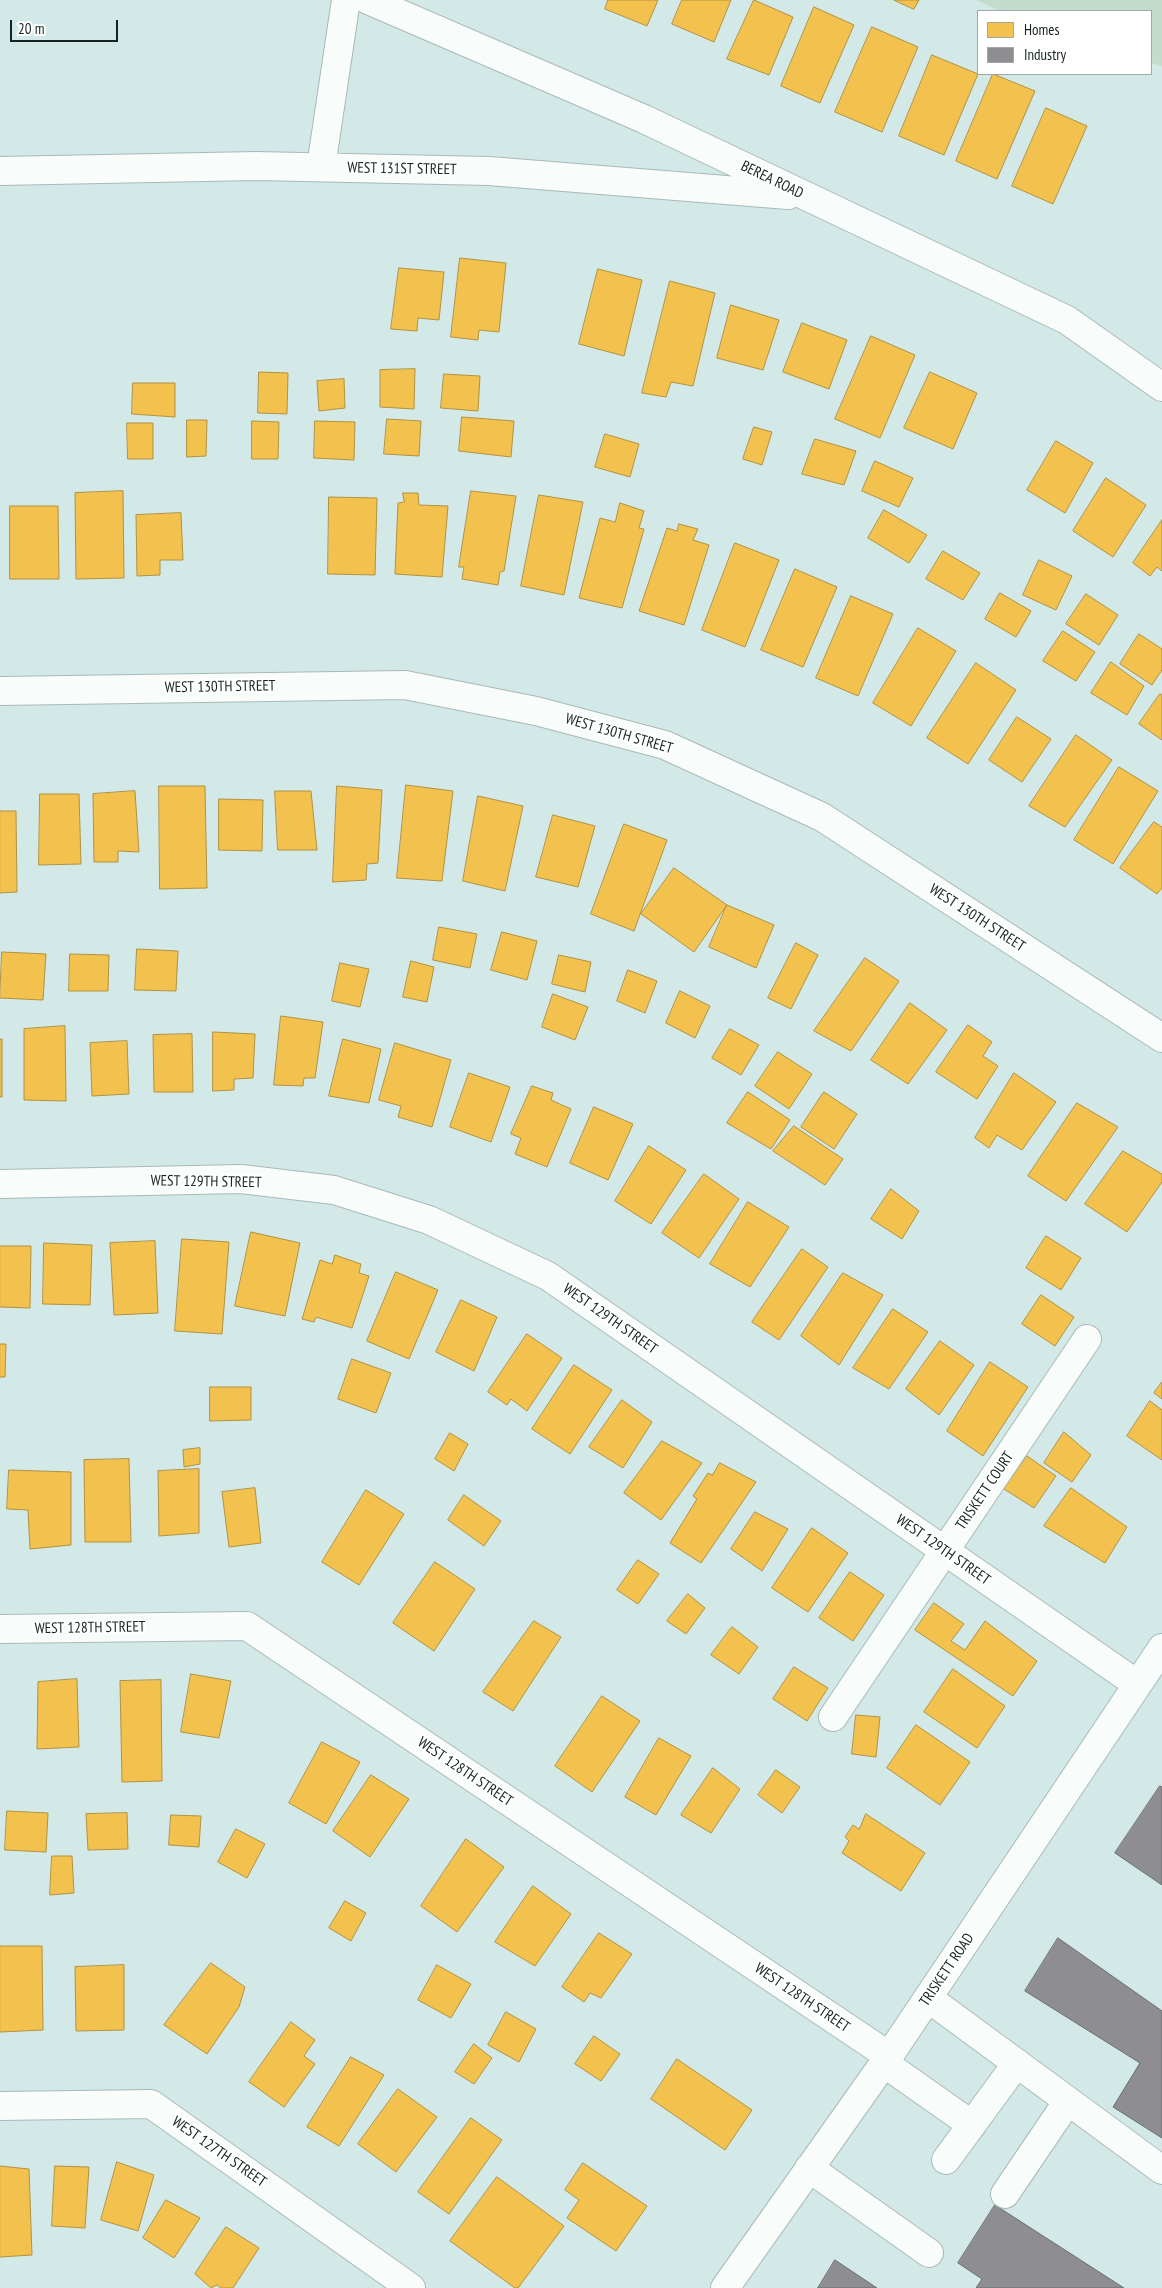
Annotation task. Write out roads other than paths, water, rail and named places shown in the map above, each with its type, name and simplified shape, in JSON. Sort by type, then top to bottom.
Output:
[{"type":"street","points":[[321,168],[346,0]]},
{"type":"street","name":"BEREA ROAD","points":[[368,0],[644,119],[1067,320],[1162,387]]},
{"type":"street","name":"WEST 131ST STREET","points":[[0,171],[256,166],[489,171],[804,196]]},
{"type":"street","name":"WEST 130TH STREET","points":[[0,691],[405,684],[536,711],[665,745],[822,817],[1162,1038]]},
{"type":"street","name":"WEST 129TH STREET","points":[[0,1184],[241,1179],[334,1190],[429,1220],[548,1276],[1137,1684]]},
{"type":"street","name":"TRISKETT COURT","points":[[833,1717],[1087,1340]]},
{"type":"street","name":"WEST 128TH STREET","points":[[0,1629],[247,1626],[886,2060],[972,2125]]},
{"type":"street","name":"TRISKETT ROAD","points":[[725,2288],[886,2060],[1162,1648]]},
{"type":"street","points":[[928,1998],[1162,2170]]},
{"type":"street","points":[[946,2160],[1016,2062]]},
{"type":"street","points":[[1005,2194],[1068,2101]]},
{"type":"street","name":"WEST 127TH STREET","points":[[0,2106],[151,2104],[410,2288]]},
{"type":"street","points":[[810,2168],[929,2254]]}]
